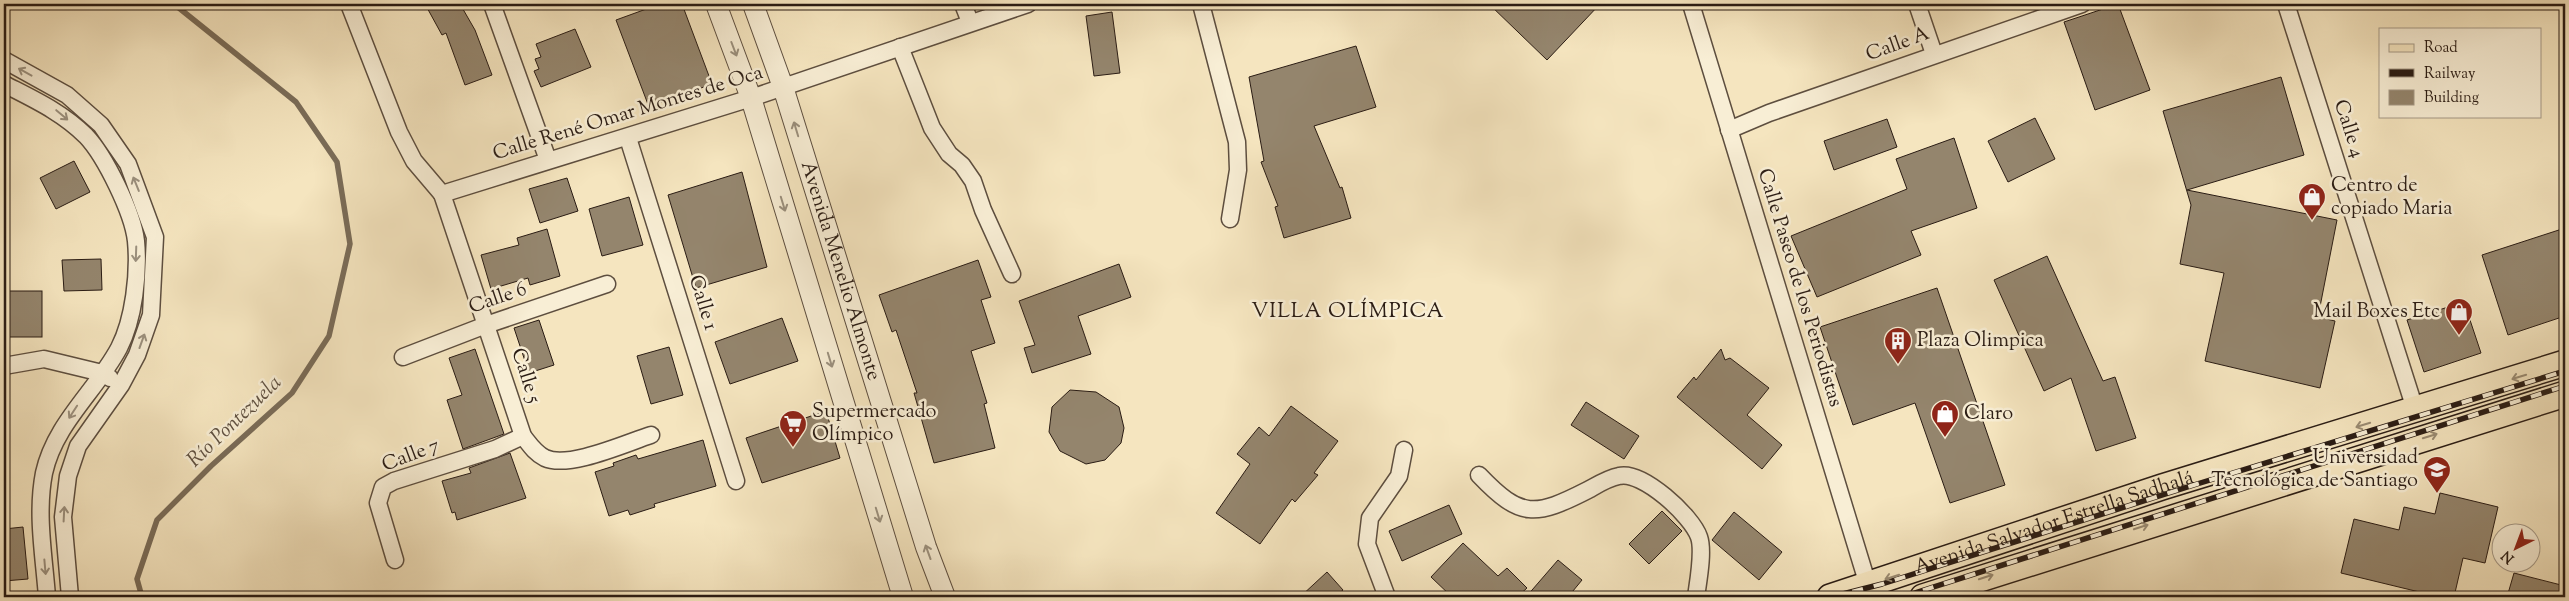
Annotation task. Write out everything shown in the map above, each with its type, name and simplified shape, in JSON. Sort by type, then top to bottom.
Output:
[{"type":"main road","name":"Avenida Salvador Estrella Sadhalá","points":[[1830,597],[2162,487],[2565,363]]},
{"type":"main road","name":"Avenida Salvador Estrella Sadhalá","points":[[1923,597],[2565,394]]},
{"type":"street","points":[[348,4],[399,132],[414,161],[442,194]]},
{"type":"street","points":[[492,4],[548,160]]},
{"type":"street","name":"Avenida Menelio Almonte","points":[[716,4],[751,98],[903,597]]},
{"type":"street","name":"Avenida Menelio Almonte","points":[[753,4],[784,87],[926,547],[945,597]]},
{"type":"street","points":[[963,4],[970,22]]},
{"type":"street","name":"Calle René Omar Montes de Oca","points":[[442,194],[548,160],[628,138],[1028,4]]},
{"type":"street","points":[[1201,4],[1237,142],[1238,170],[1230,219]]},
{"type":"street","name":"Calle Paseo de los Periodistas","points":[[1691,4],[1868,585]]},
{"type":"street","points":[[1917,4],[1934,54]]},
{"type":"street","name":"Calle A","points":[[1729,130],[1769,113],[1934,54],[2082,4]]},
{"type":"street","name":"Calle 4","points":[[2286,4],[2416,409]]},
{"type":"street","points":[[900,47],[932,128],[949,154],[962,166],[973,181],[983,210],[1012,274]]},
{"type":"street","points":[[4,60],[67,95],[101,125],[128,164],[145,205],[155,237],[151,315],[137,355],[120,385],[78,446],[68,476],[63,517],[70,597]]},
{"type":"street","points":[[4,84],[56,111],[87,137],[111,173],[127,211],[136,240],[132,311],[119,347],[56,440],[44,473],[40,516],[47,597]]},
{"type":"street","name":"Calle 1","points":[[628,138],[736,481]]},
{"type":"street","name":"Calle 5","points":[[442,194],[523,436],[534,452],[547,459],[563,461],[580,458],[651,435]]},
{"type":"street","name":"Calle 6","points":[[403,357],[486,325],[608,284]]},
{"type":"street","points":[[4,366],[44,359],[102,373],[120,385]]},
{"type":"street","name":"Calle 7","points":[[395,560],[378,503],[383,488],[394,481],[495,449],[523,436]]},
{"type":"street","points":[[1387,597],[1367,544],[1370,518],[1399,476],[1404,450]]},
{"type":"street","points":[[1479,476],[1501,498],[1520,508],[1538,510],[1555,507],[1620,475],[1633,476],[1644,480],[1655,488],[1694,526],[1700,538],[1696,597]]},
{"type":"building","points":[[425,4],[460,4],[475,30],[492,75],[465,85],[446,33],[442,35]]},
{"type":"building","points":[[660,4],[682,4],[712,84],[649,107],[616,20]]},
{"type":"building","points":[[1489,4],[1600,4],[1547,60]]},
{"type":"building","points":[[2118,4],[2150,90],[2095,110],[2064,22]]},
{"type":"building","points":[[1112,12],[1120,73],[1094,76],[1086,16]]},
{"type":"building","points":[[575,29],[591,67],[541,87],[534,71],[539,69],[535,59],[541,57],[536,44]]},
{"type":"building","points":[[1356,46],[1376,107],[1314,126],[1340,188],[1342,187],[1351,218],[1284,238],[1275,207],[1278,206],[1261,162],[1264,161],[1249,77]]},
{"type":"building","points":[[2281,77],[2304,155],[2187,190],[2337,220],[2318,317],[2335,321],[2320,388],[2205,361],[2224,273],[2180,264],[2191,205],[2163,111]]},
{"type":"building","points":[[2035,118],[2055,159],[2008,182],[1988,141]]},
{"type":"building","points":[[1887,119],[1897,147],[1834,170],[1824,141]]},
{"type":"building","points":[[1954,138],[1977,208],[1911,231],[1921,255],[1817,297],[1791,236],[1907,189],[1896,159]]},
{"type":"building","points":[[74,161],[90,192],[56,209],[40,178]]},
{"type":"building","points":[[742,172],[767,267],[696,288],[668,195]]},
{"type":"building","points":[[567,178],[578,211],[540,223],[529,189]]},
{"type":"building","points":[[629,197],[643,245],[602,256],[589,209]]},
{"type":"building","points":[[2565,228],[2565,316],[2508,335],[2482,255]]},
{"type":"building","points":[[547,229],[560,276],[530,285],[528,278],[491,289],[481,255],[519,245],[517,238]]},
{"type":"building","points":[[2047,256],[2103,381],[2115,377],[2136,438],[2096,451],[2071,378],[2044,391],[1994,280]]},
{"type":"building","points":[[101,259],[102,290],[64,291],[62,260]]},
{"type":"building","points":[[978,260],[991,297],[981,300],[995,343],[971,351],[987,403],[984,404],[995,448],[934,463],[914,393],[917,393],[896,330],[892,332],[879,295]]},
{"type":"building","points":[[1119,264],[1131,297],[1078,316],[1091,354],[1032,373],[1024,348],[1035,345],[1019,301]]},
{"type":"building","name":"Plaza Olimpica","points":[[1937,288],[2005,485],[1950,503],[1915,403],[1853,425],[1820,327]]},
{"type":"building","points":[[4,291],[42,291],[42,337],[4,337]]},
{"type":"building","points":[[2464,302],[2481,353],[2424,372],[2407,320]]},
{"type":"building","points":[[782,318],[798,361],[730,384],[715,342]]},
{"type":"building","points":[[539,320],[554,365],[529,373],[514,328]]},
{"type":"building","points":[[669,347],[683,395],[651,404],[637,356]]},
{"type":"building","points":[[475,349],[504,434],[463,449],[447,400],[462,395],[449,358]]},
{"type":"building","points":[[1721,349],[1725,360],[1730,358],[1769,388],[1747,415],[1782,445],[1762,469],[1677,397],[1694,377],[1696,380]]},
{"type":"building","points":[[1070,390],[1096,392],[1119,407],[1124,428],[1121,443],[1105,460],[1086,464],[1060,451],[1049,432],[1052,407]]},
{"type":"building","points":[[1586,402],[1639,436],[1624,459],[1571,425]]},
{"type":"building","points":[[1291,406],[1338,441],[1314,473],[1318,475],[1295,502],[1292,499],[1260,544],[1216,513],[1250,464],[1237,454],[1259,427],[1269,436]]},
{"type":"building","name":"Supermercado Olímpico","points":[[826,411],[840,458],[762,483],[746,438]]},
{"type":"building","points":[[703,440],[716,486],[654,504],[655,507],[630,515],[628,510],[609,516],[595,472],[614,466],[613,463],[636,455],[638,459]]},
{"type":"building","points":[[510,453],[526,498],[457,520],[455,512],[452,513],[442,481],[471,473],[469,468]]},
{"type":"building","points":[[2440,493],[2498,507],[2494,524],[2492,524],[2492,533],[2485,563],[2463,558],[2454,597],[2440,597],[2341,573],[2354,519],[2399,530],[2404,507],[2435,514]]},
{"type":"building","points":[[1449,505],[1462,534],[1402,561],[1389,531]]},
{"type":"building","points":[[1662,511],[1682,531],[1649,564],[1629,544]]},
{"type":"building","points":[[1734,512],[1782,552],[1759,580],[1712,540]]},
{"type":"building","points":[[23,527],[28,579],[4,581],[4,529]]},
{"type":"building","points":[[1463,543],[1498,576],[1507,568],[1527,588],[1517,597],[1452,597],[1431,577]]},
{"type":"building","points":[[1558,560],[1582,580],[1568,597],[1526,597]]},
{"type":"building","points":[[1327,572],[1343,590],[1335,597],[1300,597]]},
{"type":"building","points":[[2514,574],[2565,586],[2565,597],[2507,597]]},
{"type":"waterway","name":"Río Pontezuela","points":[[142,597],[137,579],[157,520],[211,466],[292,393],[329,336],[350,244],[337,162],[296,102],[174,4]]},
{"type":"railway","points":[[1831,597],[1882,584],[2197,484],[2565,371]]},
{"type":"railway","points":[[1902,597],[2565,386]]},
{"type":"place","name":"Centro de copiado Maria","points":[[2312,221]]},
{"type":"place","name":"Mail Boxes Etc","points":[[2459,336]]},
{"type":"place","name":"Plaza Olimpica","points":[[1898,365]]},
{"type":"place","name":"Claro","points":[[1945,438]]},
{"type":"place","name":"Supermercado Olímpico","points":[[793,448]]},
{"type":"place","name":"Universidad Tecnológica de Santiago","points":[[2437,494]]},
{"type":"district","name":"VILLA OLÍMPICA","points":[[1348,312]]}]
